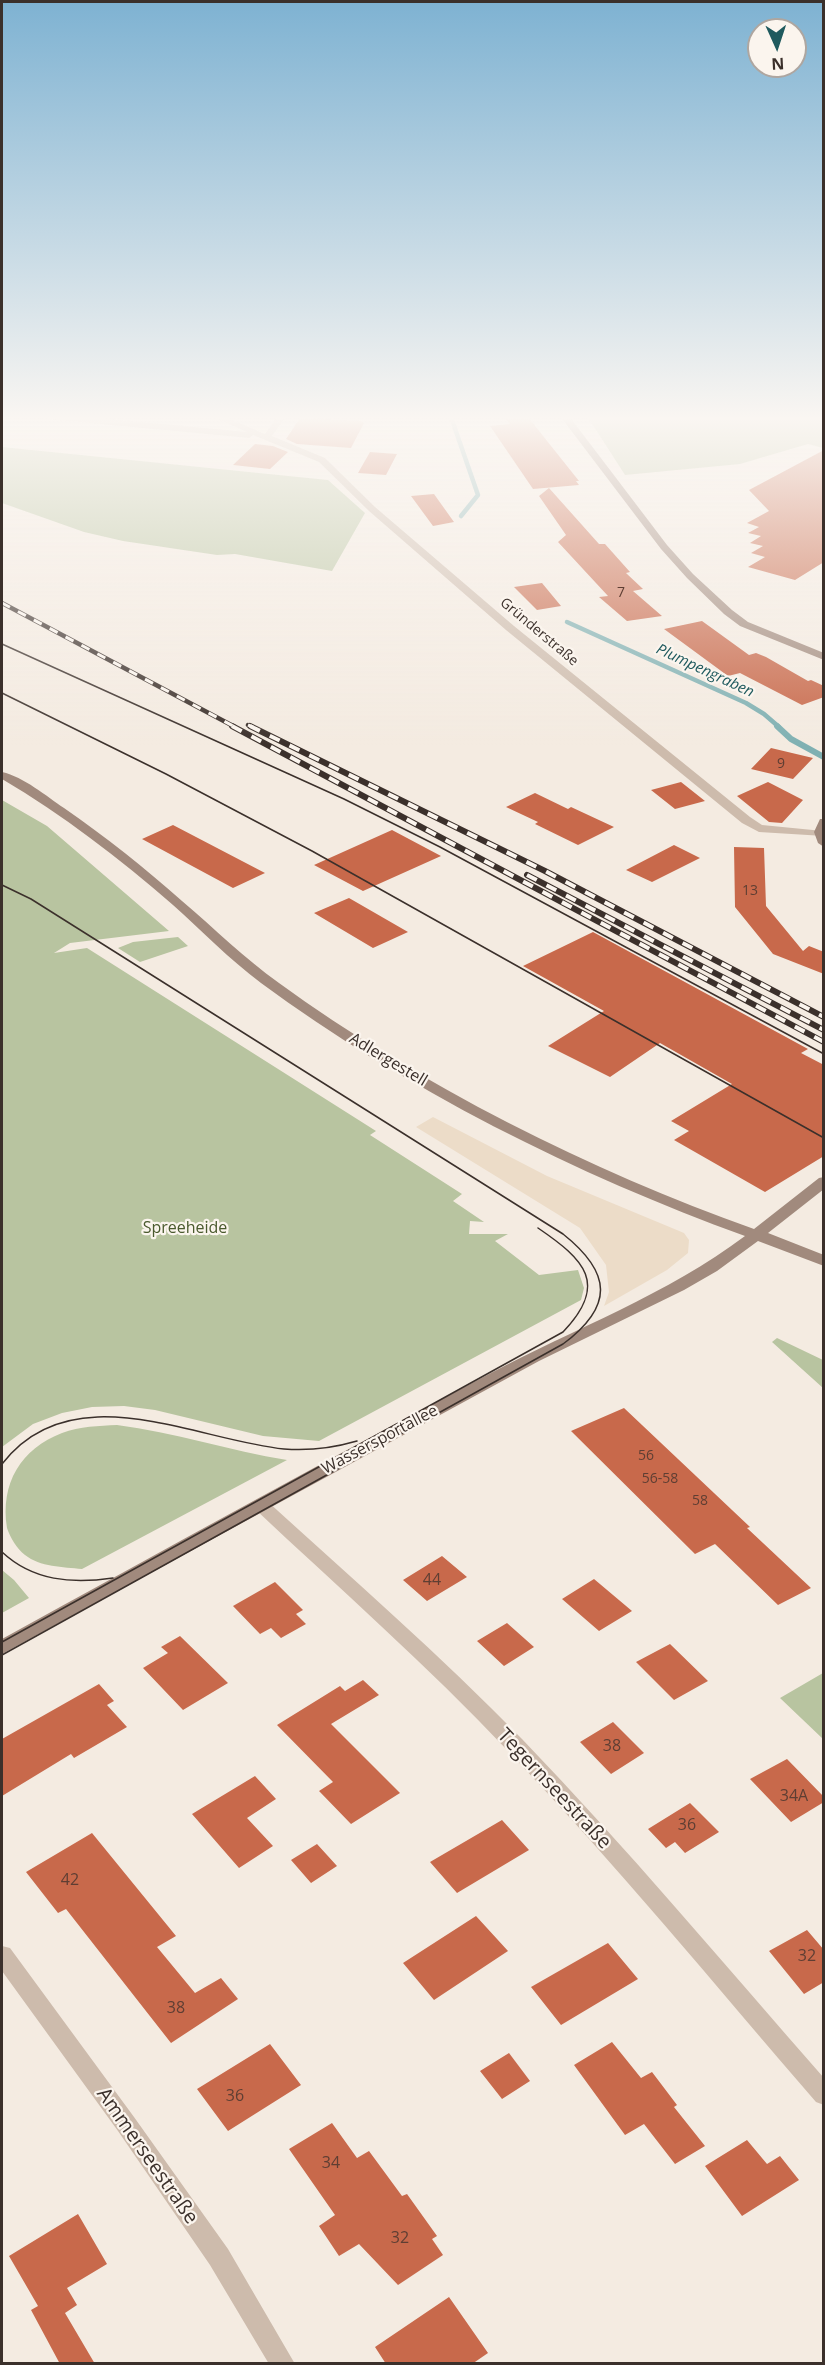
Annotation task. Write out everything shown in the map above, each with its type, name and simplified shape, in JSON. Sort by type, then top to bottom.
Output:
[{"type":"main road","points":[[648,526],[690,576],[744,624],[824,657]]},
{"type":"main road","name":"Adlergestell","points":[[2,775],[50,805],[123,858],[201,923],[226,948],[273,985],[385,1060],[481,1113],[581,1162],[698,1213],[757,1233],[824,1261]]},
{"type":"main road","name":"Wassersportallee","points":[[2,1647],[518,1366],[573,1337],[616,1319],[704,1271],[734,1252],[824,1181]]},
{"type":"street","name":"Gründerstraße","points":[[392,526],[519,635],[746,820],[759,828],[822,833]]},
{"type":"street","name":"Tegernseestraße","points":[[261,1505],[513,1743],[577,1811],[824,2095]]},
{"type":"street","name":"Ammerseestraße","points":[[2,1955],[126,2124],[219,2257],[284,2364]]},
{"type":"green space","points":[[68,526],[357,526],[332,571],[235,554],[217,555],[123,541]]},
{"type":"green space","name":"Spreeheide","points":[[2,800],[47,826],[169,931],[70,943],[54,953],[87,948],[376,1131],[370,1135],[462,1194],[453,1201],[484,1222],[470,1221],[469,1234],[508,1234],[495,1241],[539,1275],[578,1270],[584,1288],[581,1300],[319,1441],[263,1436],[155,1410],[124,1406],[92,1407],[62,1413],[33,1424],[2,1447]]},
{"type":"green space","points":[[178,937],[188,946],[140,962],[118,948],[133,942]]},
{"type":"green space","points":[[777,1338],[823,1360],[823,1388],[772,1342]]},
{"type":"green space","points":[[117,1425],[160,1432],[287,1460],[82,1569],[45,1564],[25,1555],[14,1543],[7,1528],[7,1496],[16,1470],[35,1448],[62,1433],[96,1426]]},
{"type":"green space","points":[[2,1570],[29,1598],[2,1613]]},
{"type":"green space","points":[[823,1673],[823,1739],[780,1698]]},
{"type":"shaded area","points":[[433,1117],[547,1176],[684,1233],[689,1240],[688,1253],[667,1270],[604,1306],[609,1292],[606,1265],[580,1228],[416,1127]]},
{"type":"building","points":[[560,526],[583,526],[599,544],[605,544],[630,572],[626,573],[643,589],[633,591],[662,616],[627,621],[599,597],[608,596],[558,542],[566,535]]},
{"type":"building","points":[[757,526],[824,526],[824,562],[795,580],[748,567],[765,557],[751,553],[763,546],[750,543],[761,536],[748,533],[759,527]]},
{"type":"building","points":[[542,583],[561,606],[537,610],[514,587]]},
{"type":"building","points":[[702,621],[749,655],[756,653],[766,657],[808,681],[811,680],[824,686],[824,697],[802,705],[740,673],[728,676],[664,629]]},
{"type":"building","points":[[771,748],[813,758],[793,779],[751,769]]},
{"type":"building","points":[[681,782],[705,801],[675,809],[651,790]]},
{"type":"building","points":[[768,782],[803,800],[782,823],[769,822],[737,796]]},
{"type":"building","points":[[535,793],[614,827],[578,845],[506,807]]},
{"type":"building","points":[[173,825],[265,873],[233,888],[142,839]]},
{"type":"building","points":[[392,830],[441,856],[363,891],[314,865]]},
{"type":"building","points":[[674,845],[700,858],[652,882],[626,870]]},
{"type":"building","points":[[734,847],[764,848],[766,906],[803,951],[809,946],[824,952],[824,974],[773,954],[735,907]]},
{"type":"building","points":[[349,898],[408,932],[373,948],[314,913]]},
{"type":"building","points":[[593,932],[808,1049],[801,1053],[824,1065],[824,1156],[765,1192],[674,1140],[689,1131],[671,1121],[732,1084],[660,1043],[610,1077],[548,1046],[604,1011],[523,966]]},
{"type":"building","points":[[624,1408],[811,1588],[778,1605],[715,1544],[695,1554],[571,1431]]},
{"type":"building","points":[[442,1556],[467,1577],[427,1601],[403,1580]]},
{"type":"building","points":[[594,1579],[632,1611],[599,1631],[562,1599]]},
{"type":"building","points":[[275,1582],[303,1610],[296,1614],[306,1624],[281,1638],[271,1628],[260,1634],[233,1606]]},
{"type":"building","points":[[507,1623],[534,1647],[504,1666],[477,1641]]},
{"type":"building","points":[[180,1636],[228,1683],[183,1710],[143,1668],[168,1653],[161,1647]]},
{"type":"building","points":[[670,1644],[708,1681],[674,1700],[636,1662]]},
{"type":"building","points":[[363,1680],[379,1695],[331,1724],[400,1793],[351,1824],[319,1791],[333,1782],[277,1725],[340,1686],[345,1691]]},
{"type":"building","points":[[99,1684],[114,1701],[107,1705],[127,1727],[74,1758],[71,1754],[2,1796],[2,1739]]},
{"type":"building","points":[[613,1722],[644,1753],[611,1774],[580,1742]]},
{"type":"building","points":[[787,1759],[824,1797],[824,1802],[791,1822],[750,1779]]},
{"type":"building","points":[[255,1776],[276,1799],[247,1818],[273,1846],[239,1868],[192,1814]]},
{"type":"building","points":[[690,1803],[719,1832],[685,1853],[675,1842],[666,1848],[648,1829]]},
{"type":"building","points":[[502,1820],[529,1850],[457,1893],[430,1862]]},
{"type":"building","points":[[92,1833],[176,1936],[157,1947],[195,1993],[221,1978],[238,1999],[171,2043],[66,1909],[58,1913],[26,1872]]},
{"type":"building","points":[[317,1844],[337,1866],[311,1883],[291,1860]]},
{"type":"building","points":[[476,1916],[508,1951],[434,2000],[403,1963]]},
{"type":"building","points":[[807,1930],[824,1950],[824,1982],[804,1994],[769,1951]]},
{"type":"building","points":[[608,1943],[638,1979],[561,2025],[531,1987]]},
{"type":"building","points":[[612,2042],[641,2078],[652,2072],[677,2105],[674,2107],[705,2146],[675,2164],[644,2124],[625,2135],[574,2065]]},
{"type":"building","points":[[270,2044],[301,2085],[228,2131],[197,2089]]},
{"type":"building","points":[[509,2053],[530,2081],[502,2099],[480,2071]]},
{"type":"building","points":[[332,2123],[357,2158],[369,2151],[402,2196],[407,2194],[437,2236],[432,2239],[443,2255],[398,2285],[359,2244],[339,2256],[319,2226],[335,2215],[289,2149]]},
{"type":"building","points":[[747,2140],[767,2164],[780,2156],[799,2180],[742,2216],[705,2166]]},
{"type":"building","points":[[78,2214],[107,2264],[67,2288],[77,2305],[65,2313],[95,2364],[60,2364],[31,2310],[38,2306],[9,2256]]},
{"type":"building","points":[[449,2297],[488,2353],[472,2364],[386,2364],[375,2347]]},
{"type":"waterway","name":"Plumpengraben","points":[[567,622],[746,703],[779,727]]},
{"type":"waterway","name":"Plumpengraben","points":[[777,726],[791,739],[824,757]]},
{"type":"tram line","points":[[2,644],[344,799],[440,847],[824,1054]]},
{"type":"tram line","points":[[2,693],[166,774],[312,851],[824,1138]]},
{"type":"tram line","points":[[2,885],[31,899],[563,1234],[591,1262],[598,1276],[600,1289],[598,1303],[591,1316],[580,1330],[563,1344],[2,1655]]},
{"type":"tram line","points":[[2,1642],[563,1332],[577,1315],[585,1300],[588,1286],[579,1262],[538,1228]]},
{"type":"tram line","points":[[2,1464],[31,1437],[63,1422],[99,1417],[136,1419],[284,1449],[303,1450],[357,1441]]},
{"type":"tram line","points":[[2,1552],[14,1562],[40,1575],[83,1581],[113,1578]]},
{"type":"railway","points":[[2,603],[235,727]]},
{"type":"railway","points":[[248,725],[253,727]]},
{"type":"railway","points":[[232,726],[824,1042]]},
{"type":"railway","points":[[250,726],[545,871],[824,1017]]},
{"type":"railway","points":[[527,875],[824,1030]]}]
